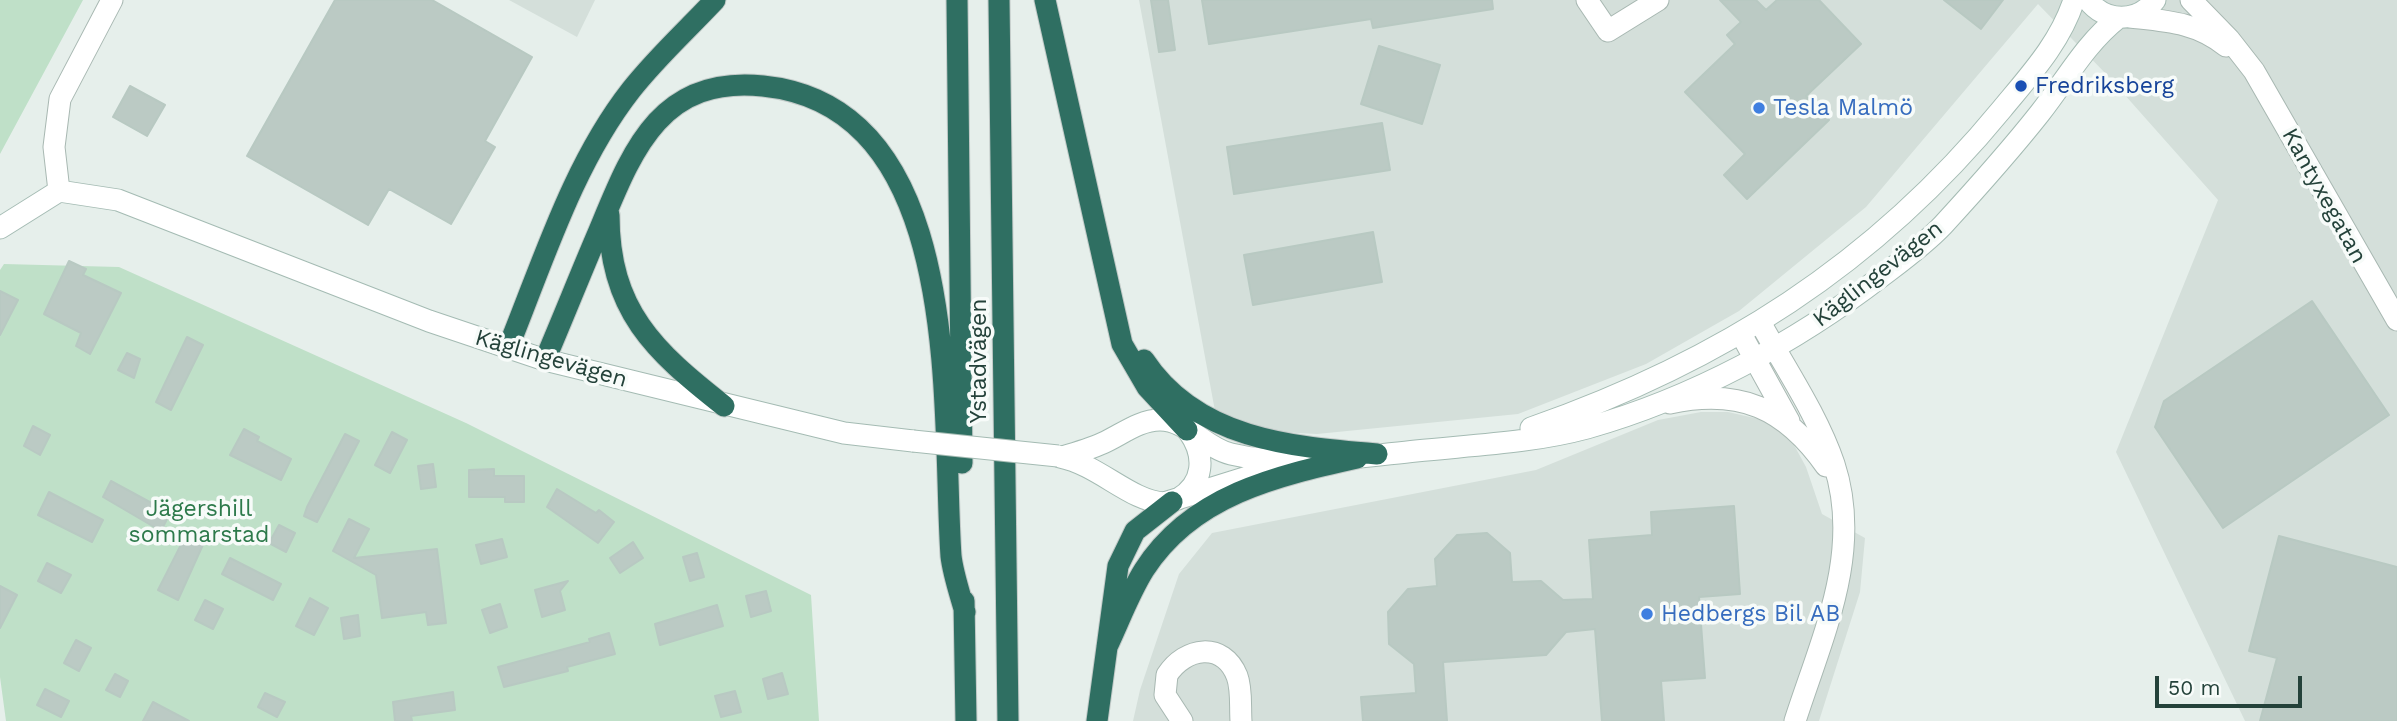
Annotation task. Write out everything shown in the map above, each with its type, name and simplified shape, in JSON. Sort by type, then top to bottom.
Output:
[{"type":"highway","points":[[508,348],[576,183],[603,134],[631,90],[715,0]]},
{"type":"highway","name":"Ystadvägen","points":[[957,0],[966,721]]},
{"type":"highway","name":"Ystadvägen","points":[[999,0],[1008,721]]},
{"type":"highway","points":[[1045,0],[1122,344],[1147,387],[1188,431]]},
{"type":"highway","points":[[545,360],[624,169],[645,133],[664,114],[708,91],[751,85],[800,93],[824,103],[878,150],[915,218],[930,267],[941,347],[951,559],[965,612]]},
{"type":"highway","points":[[609,206],[614,267],[622,296],[636,322],[673,366],[724,406]]},
{"type":"highway","points":[[1106,267],[1138,350],[1157,377],[1198,412],[1252,438],[1309,448],[1377,454]]},
{"type":"highway","points":[[1107,648],[1143,572],[1171,536],[1199,512],[1240,490],[1377,454]]},
{"type":"highway","points":[[1097,721],[1115,580],[1126,545],[1139,526],[1174,501]]},
{"type":"main road","points":[[0,228],[59,191],[54,147],[60,99],[112,0]]},
{"type":"main road","points":[[1587,0],[1608,31],[1658,0]]},
{"type":"main road","name":"Käglingevägen","points":[[1482,445],[1577,412],[1741,334],[1883,234],[1958,163],[2053,46],[2074,0]]},
{"type":"main road","points":[[2088,0],[2102,13],[2124,17]]},
{"type":"main road","name":"Käglingevägen","points":[[1060,457],[1102,444],[1151,421],[1170,421],[1216,449],[1232,454],[1305,460],[1526,440],[1585,428],[1644,409],[1774,348],[1853,299],[1940,228],[2040,113],[2095,36],[2124,17],[2140,14],[2155,0]]},
{"type":"main road","name":"Kantyxegatan","points":[[2191,0],[2229,39],[2253,71],[2397,320]]},
{"type":"main road","name":"Kantyxegatan","points":[[2124,17],[2171,20],[2195,27],[2222,43],[2253,71]]},
{"type":"main road","name":"Käglingevägen","points":[[59,191],[118,200],[429,321],[545,360],[724,406],[844,433],[1060,457],[1097,470],[1147,501],[1174,501],[1305,460]]},
{"type":"main road","points":[[1760,322],[1821,433],[1841,489],[1845,515],[1844,559],[1837,592],[1795,721]]},
{"type":"main road","points":[[1741,334],[1793,429]]},
{"type":"main road","points":[[1644,409],[1692,399],[1752,402],[1793,429],[1812,446],[1841,489]]},
{"type":"main road","points":[[1174,501],[1190,490],[1200,468],[1199,450],[1188,431]]},
{"type":"main road","points":[[1182,721],[1165,695],[1167,674],[1187,655],[1205,651],[1220,656],[1236,675],[1241,721]]},
{"type":"shaded area","points":[[509,0],[595,0],[577,37]]},
{"type":"shaded area","points":[[1139,0],[2397,0],[2397,721],[2245,721],[2116,452],[2218,200],[2108,76],[2038,4],[1866,207],[1739,311],[1646,364],[1518,414],[1317,434],[1262,431],[1215,411]]},
{"type":"shaded area","points":[[1701,412],[1728,412],[1759,419],[1779,430],[1794,445],[1806,467],[1822,514],[1865,538],[1860,592],[1819,721],[1133,721],[1140,690],[1179,574],[1212,533],[1536,470],[1658,420]]},
{"type":"green space","points":[[0,0],[83,0],[0,154]]},
{"type":"green space","name":"Jägershill sommarstad","points":[[4,264],[119,267],[466,423],[811,595],[819,721],[6,721],[0,677],[0,270]]},
{"type":"building","points":[[335,0],[432,0],[532,57],[485,141],[495,147],[451,224],[389,189],[368,225],[247,156]]},
{"type":"building","points":[[1151,0],[1168,0],[1175,50],[1159,52]]},
{"type":"building","points":[[1202,0],[1492,0],[1493,9],[1373,28],[1371,19],[1209,44]]},
{"type":"building","name":"Tesla Malmö","points":[[1720,0],[1756,0],[1766,10],[1777,0],[1819,0],[1861,44],[1806,96],[1829,120],[1747,199],[1724,175],[1745,154],[1685,92],[1735,44],[1727,35],[1741,22]]},
{"type":"building","points":[[1944,0],[2003,0],[1981,29]]},
{"type":"building","points":[[1379,46],[1440,65],[1422,124],[1361,104]]},
{"type":"building","points":[[130,86],[165,105],[147,136],[113,117]]},
{"type":"building","points":[[1382,123],[1390,170],[1234,194],[1227,147]]},
{"type":"building","points":[[1373,232],[1382,282],[1253,305],[1244,255]]},
{"type":"building","points":[[69,261],[86,269],[83,275],[121,293],[90,354],[76,346],[81,333],[44,314]]},
{"type":"building","points":[[0,291],[18,300],[0,335]]},
{"type":"building","points":[[2312,301],[2389,415],[2223,528],[2155,427],[2164,401]]},
{"type":"building","points":[[187,337],[203,345],[171,410],[156,402]]},
{"type":"building","points":[[127,353],[140,359],[134,378],[118,370]]},
{"type":"building","points":[[33,426],[50,435],[40,455],[24,446]]},
{"type":"building","points":[[244,429],[259,437],[257,441],[291,459],[281,480],[230,455]]},
{"type":"building","points":[[392,432],[407,440],[390,473],[375,465]]},
{"type":"building","points":[[345,434],[359,441],[317,522],[304,516]]},
{"type":"building","points":[[433,464],[436,487],[421,489],[418,466]]},
{"type":"building","points":[[494,469],[494,476],[524,476],[524,502],[505,502],[505,497],[469,497],[469,470]]},
{"type":"building","points":[[111,481],[170,513],[161,531],[103,497]]},
{"type":"building","points":[[557,489],[596,513],[599,510],[614,522],[598,543],[547,507]]},
{"type":"building","points":[[49,492],[103,520],[92,542],[38,515]]},
{"type":"building","points":[[1734,506],[1740,594],[1699,597],[1705,678],[1661,681],[1664,721],[1602,721],[1595,629],[1566,632],[1546,655],[1443,662],[1447,721],[1363,721],[1361,697],[1416,693],[1414,664],[1389,644],[1388,612],[1408,589],[1437,586],[1435,559],[1457,535],[1487,533],[1510,553],[1512,582],[1541,581],[1563,600],[1593,599],[1589,540],[1652,535],[1651,512]]},
{"type":"building","points":[[349,519],[369,529],[354,558],[437,549],[446,623],[428,625],[426,612],[382,618],[376,575],[333,551]]},
{"type":"building","points":[[279,525],[295,533],[286,552],[269,543]]},
{"type":"building","points":[[189,529],[206,538],[178,600],[158,590]]},
{"type":"building","points":[[2279,536],[2397,567],[2397,721],[2260,721],[2277,658],[2249,651]]},
{"type":"building","points":[[502,539],[507,557],[481,564],[476,545]]},
{"type":"building","points":[[633,542],[643,558],[620,573],[610,558]]},
{"type":"building","points":[[697,553],[704,577],[690,581],[683,557]]},
{"type":"building","points":[[230,558],[281,584],[273,600],[222,574]]},
{"type":"building","points":[[47,563],[71,575],[61,593],[38,581]]},
{"type":"building","points":[[568,581],[560,591],[565,610],[542,617],[535,590]]},
{"type":"building","points":[[0,586],[17,595],[0,628]]},
{"type":"building","points":[[766,591],[771,611],[751,617],[746,596]]},
{"type":"building","points":[[310,598],[328,608],[314,635],[296,626]]},
{"type":"building","points":[[205,600],[223,609],[213,629],[195,620]]},
{"type":"building","points":[[500,604],[507,627],[490,633],[482,610]]},
{"type":"building","points":[[717,605],[723,626],[660,645],[655,624]]},
{"type":"building","points":[[358,615],[360,636],[344,639],[341,618]]},
{"type":"building","points":[[609,633],[615,654],[567,667],[568,671],[504,687],[498,667],[590,642],[589,639]]},
{"type":"building","points":[[76,640],[91,648],[79,671],[64,663]]},
{"type":"building","points":[[782,673],[788,694],[768,699],[763,679]]},
{"type":"building","points":[[115,674],[128,681],[120,697],[106,690]]},
{"type":"building","points":[[45,689],[69,701],[61,717],[37,705]]},
{"type":"building","points":[[735,691],[741,712],[721,717],[715,696]]},
{"type":"building","points":[[453,692],[455,710],[411,716],[412,721],[395,721],[393,702]]},
{"type":"building","points":[[265,693],[285,702],[277,717],[258,707]]},
{"type":"building","points":[[153,702],[189,721],[143,721]]},
{"type":"place","name":"Fredriksberg","points":[[2021,86]]},
{"type":"place","name":"Tesla Malmö","points":[[1759,108]]},
{"type":"place","name":"Hedbergs Bil AB","points":[[1647,614]]}]
